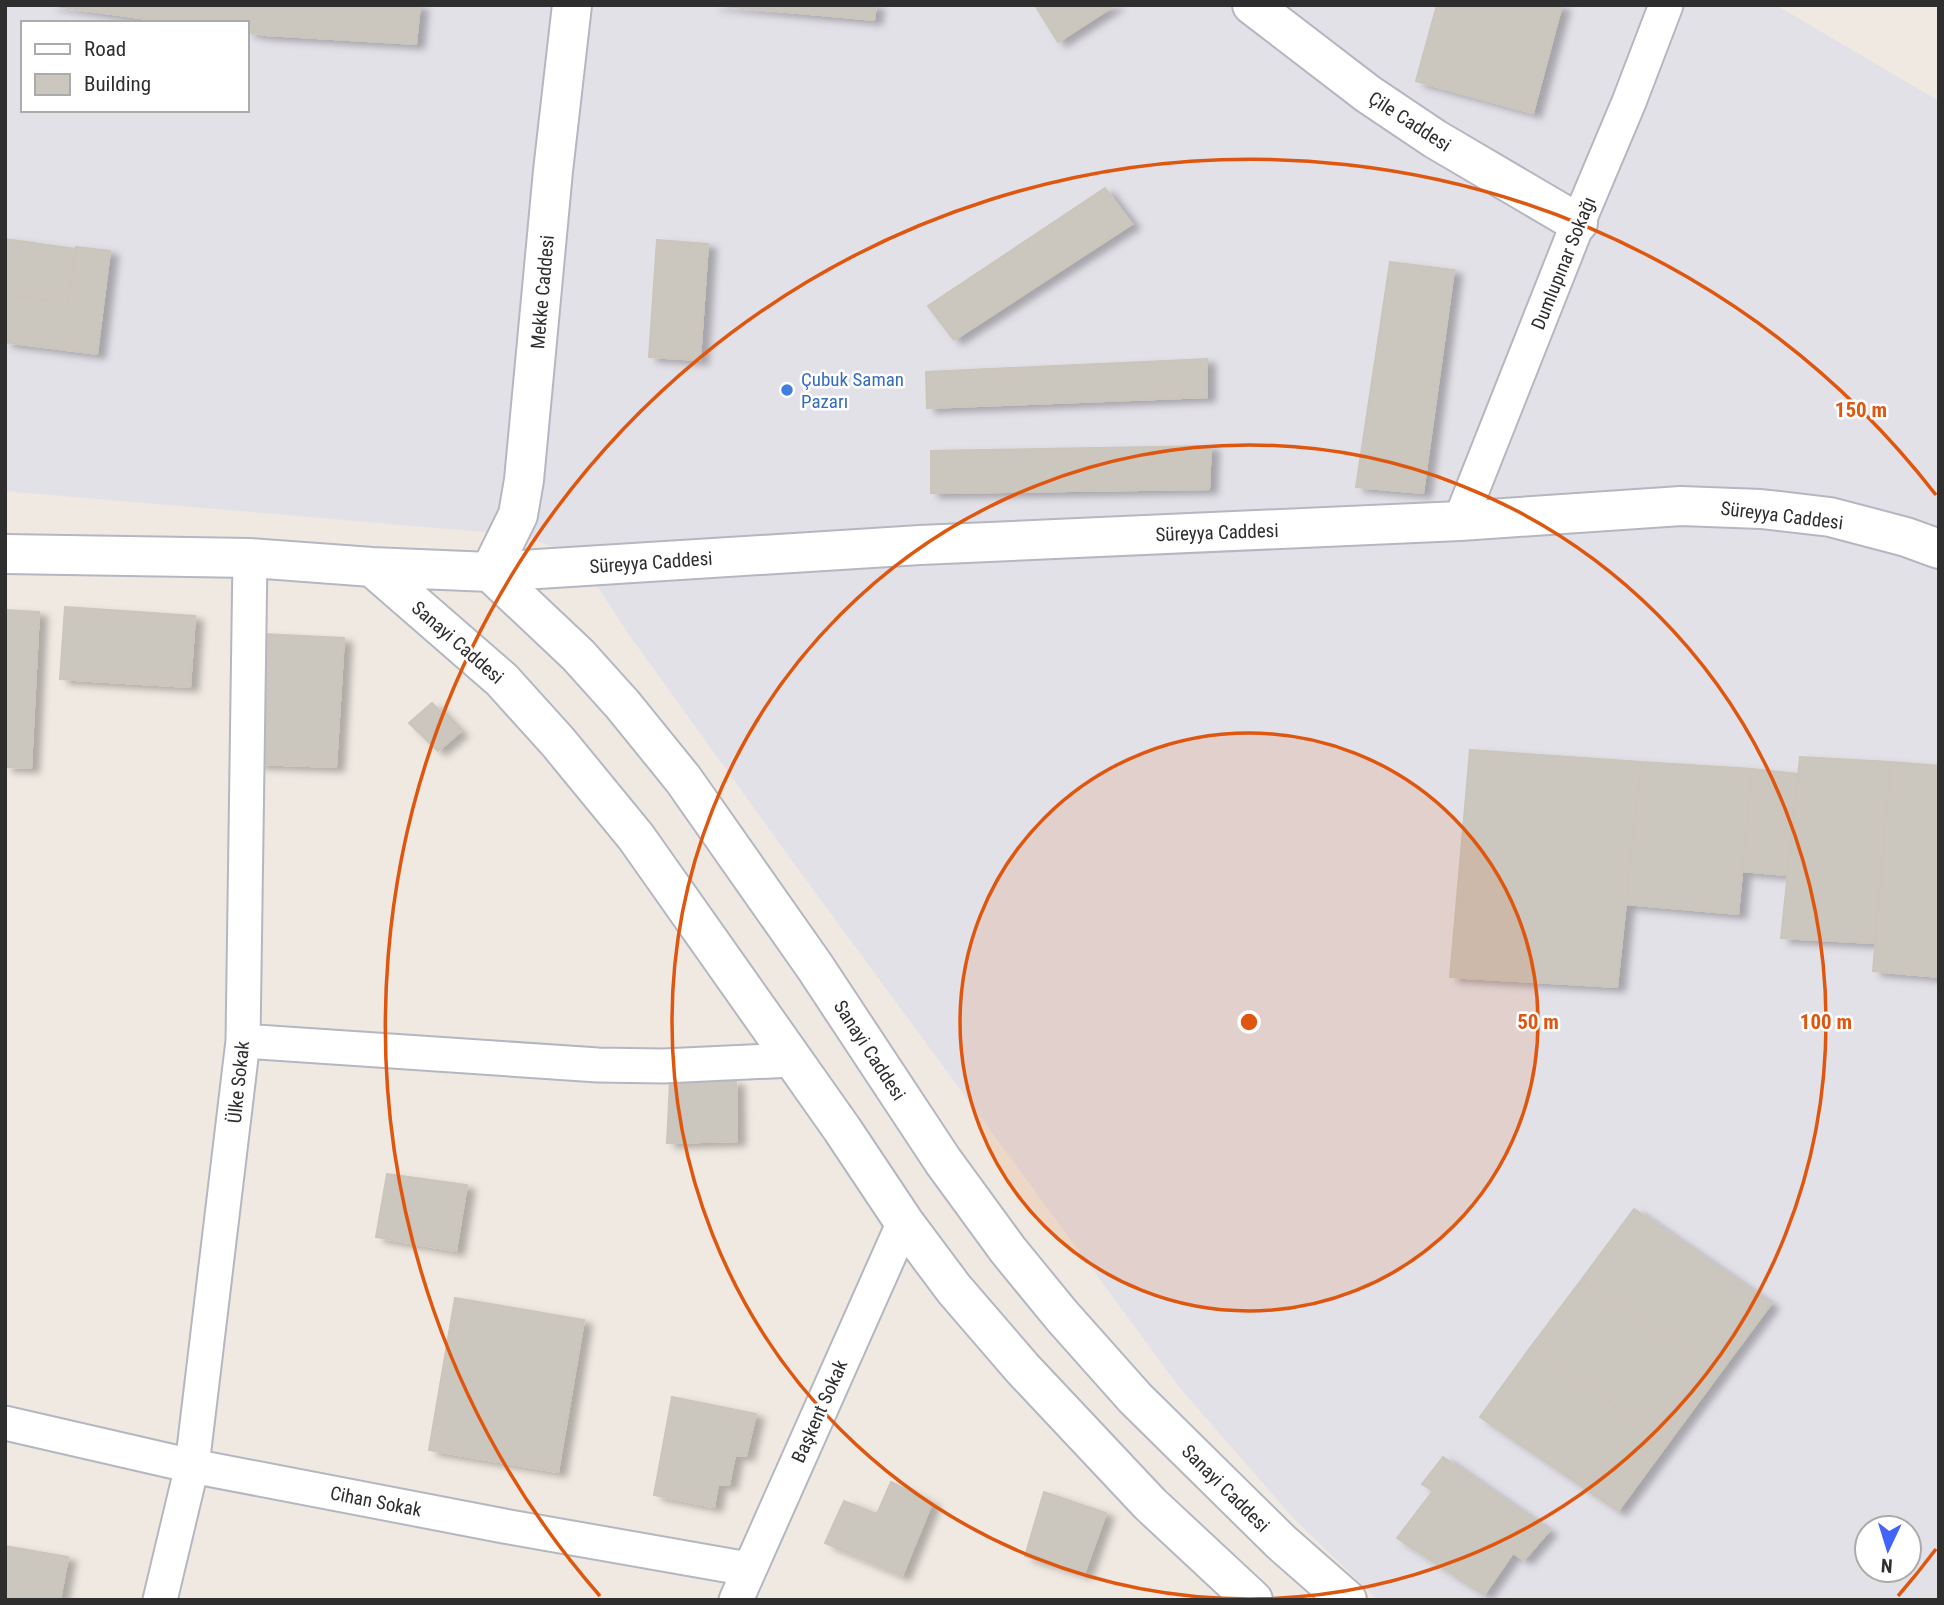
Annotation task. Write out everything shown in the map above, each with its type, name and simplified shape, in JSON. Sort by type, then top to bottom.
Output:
[{"type":"main road","name":"Mekke Caddesi","points":[[490,572],[518,515],[524,480],[553,172],[572,5]]},
{"type":"main road","name":"Çile Caddesi","points":[[1258,7],[1357,86],[1413,124],[1578,223]]},
{"type":"main road","name":"Süreyya Caddesi","points":[[490,572],[920,545],[1460,522],[1681,506],[1761,509],[1830,517],[1906,537],[1939,549]]},
{"type":"main road","name":"Sanayi Caddesi","points":[[5,554],[250,558],[490,572],[578,655],[683,779],[815,967],[943,1161],[1008,1250],[1062,1316],[1135,1398],[1281,1542],[1347,1600]]},
{"type":"main road","name":"Sanayi Caddesi","points":[[372,567],[502,680],[558,742],[636,837],[904,1222],[954,1289],[1023,1369],[1150,1504],[1253,1600]]},
{"type":"street","name":"Dumlupınar Sokağı","points":[[1460,522],[1578,223],[1629,102],[1665,5]]},
{"type":"street","name":"Ülke Sokak","points":[[160,1600],[192,1466],[243,1041],[250,558]]},
{"type":"street","points":[[243,1041],[598,1065],[663,1066],[793,1060]]},
{"type":"street","name":"Başkent Sokak","points":[[736,1600],[904,1222]]},
{"type":"street","name":"Cihan Sokak","points":[[5,1423],[192,1466],[504,1526],[748,1569]]},
{"type":"shaded area","points":[[5,5],[1776,5],[1939,101],[1939,1600],[1378,1600],[1293,1518],[1179,1387],[798,869],[627,632],[577,555],[519,535],[5,491]]},
{"type":"building","points":[[49,5],[420,5],[416,44],[266,35],[248,32],[248,21],[162,21]]},
{"type":"building","points":[[711,5],[876,5],[874,20]]},
{"type":"building","points":[[1035,5],[1115,5],[1058,42]]},
{"type":"building","points":[[1437,5],[1562,5],[1533,113],[1416,81]]},
{"type":"building","points":[[1105,188],[1132,224],[954,340],[928,306]]},
{"type":"building","points":[[5,239],[76,249],[68,303],[5,295]]},
{"type":"building","points":[[657,240],[708,244],[700,360],[649,357]]},
{"type":"building","points":[[76,247],[110,251],[97,354],[5,342],[5,295],[68,303]]},
{"type":"building","points":[[1390,262],[1454,270],[1423,493],[1356,487]]},
{"type":"building","points":[[1207,359],[1207,397],[927,408],[926,372]]},
{"type":"building","points":[[1211,446],[1209,489],[931,493],[931,451]]},
{"type":"building","points":[[65,607],[195,616],[190,687],[60,679]]},
{"type":"building","points":[[5,610],[39,612],[31,768],[5,767]]},
{"type":"building","points":[[263,634],[344,638],[336,767],[256,764]]},
{"type":"building","points":[[432,703],[460,732],[438,751],[409,723]]},
{"type":"building","points":[[1470,750],[1641,762],[1617,987],[1450,977]]},
{"type":"building","points":[[1800,757],[1891,762],[1874,943],[1781,938]]},
{"type":"building","points":[[1641,762],[1752,769],[1738,914],[1626,904]]},
{"type":"building","points":[[1891,762],[1939,766],[1939,977],[1873,971]]},
{"type":"building","points":[[1752,769],[1798,774],[1787,875],[1742,871]]},
{"type":"building","points":[[670,1081],[736,1081],[737,1141],[667,1143]]},
{"type":"building","points":[[387,1174],[467,1185],[456,1251],[376,1237]]},
{"type":"building","points":[[1634,1209],[1771,1304],[1719,1374],[1582,1279]]},
{"type":"building","points":[[1582,1279],[1719,1374],[1668,1443],[1530,1348]]},
{"type":"building","points":[[455,1298],[584,1320],[558,1472],[429,1450]]},
{"type":"building","points":[[1530,1348],[1668,1443],[1618,1511],[1480,1417]]},
{"type":"building","points":[[672,1397],[756,1414],[746,1456],[735,1455],[729,1485],[718,1484],[714,1507],[654,1495]]},
{"type":"building","points":[[1443,1457],[1549,1531],[1524,1560],[1513,1553],[1484,1595],[1397,1538],[1433,1491],[1422,1484]]},
{"type":"building","points":[[891,1482],[932,1503],[902,1576],[825,1543],[844,1501],[877,1514]]},
{"type":"building","points":[[1044,1492],[1106,1513],[1084,1574],[1025,1556]]},
{"type":"building","points":[[5,1546],[68,1557],[60,1600],[5,1600]]},
{"type":"place","name":"Çubuk Saman Pazarı","points":[[787,390]]}]
